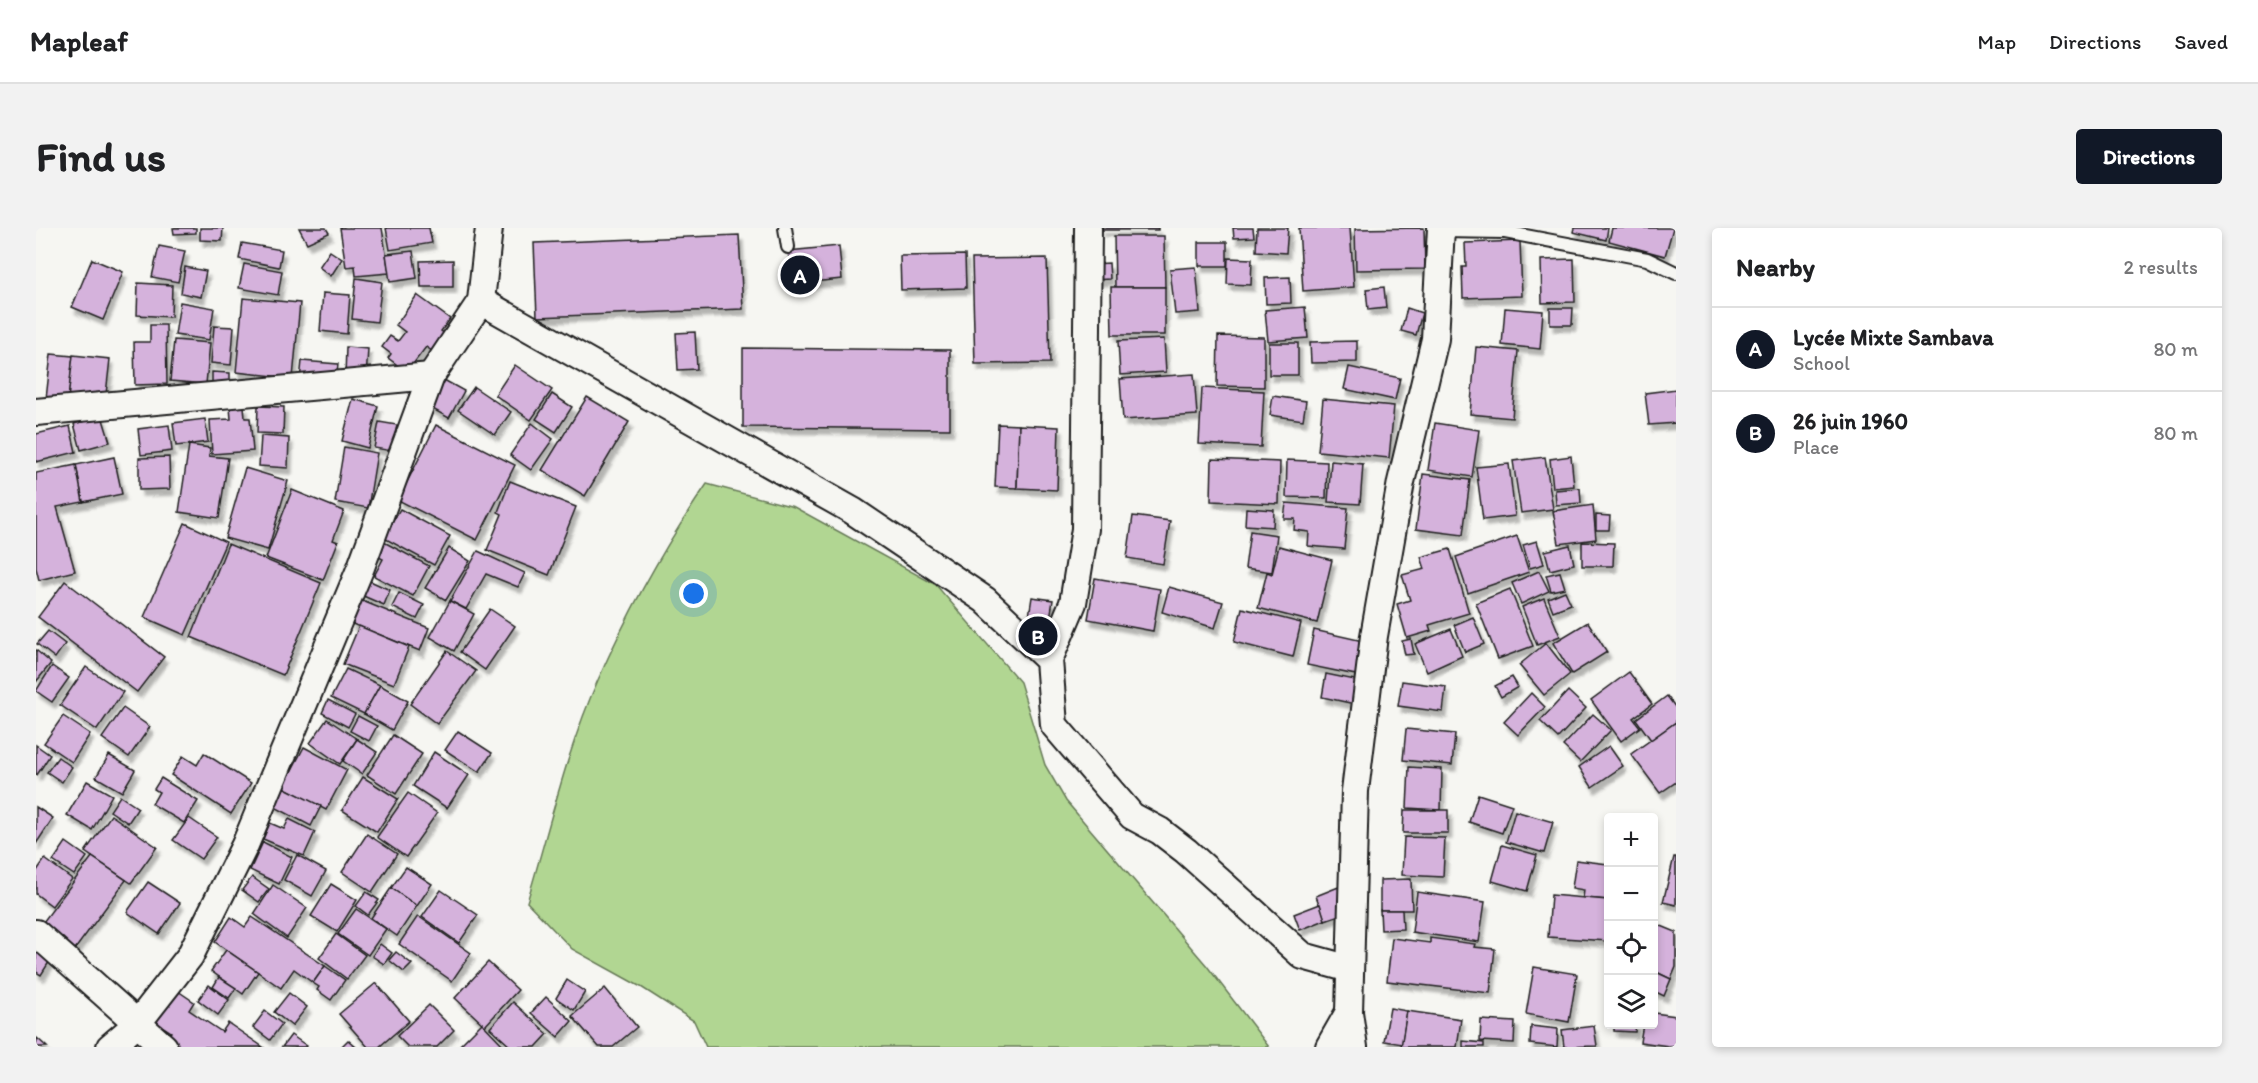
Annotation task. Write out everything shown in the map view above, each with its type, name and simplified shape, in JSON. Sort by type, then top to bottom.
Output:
[{"type":"street","points":[[110,1047],[137,1024],[190,956],[245,845],[362,567],[431,376],[481,301],[489,228]]},
{"type":"street","points":[[1088,228],[1084,529],[1073,603],[1049,660],[1054,725],[1132,816],[1160,831],[1186,851],[1303,956],[1350,969]]},
{"type":"street","points":[[1354,1047],[1349,1012],[1355,791],[1374,636],[1401,483],[1435,339],[1441,230]]},
{"type":"street","points":[[481,301],[853,511],[984,600],[1049,660]]},
{"type":"street","points":[[36,412],[431,376]]},
{"type":"street","points":[[36,933],[104,991],[164,1047]]},
{"type":"street","points":[[1329,1047],[1349,1012]]},
{"type":"lane","points":[[785,228],[788,247]]},
{"type":"lane","points":[[1441,230],[1505,232],[1647,259],[1676,273]]},
{"type":"green space","points":[[707,484],[794,507],[936,585],[1020,682],[1045,765],[1066,801],[1207,966],[1269,1047],[706,1047],[694,1021],[641,987],[572,949],[527,902],[559,790],[587,706],[622,629],[662,555]]},
{"type":"building","points":[[173,228],[196,228],[196,233],[174,234]]},
{"type":"building","points":[[200,228],[223,228],[222,241],[200,240]]},
{"type":"building","points":[[299,228],[326,228],[329,233],[307,243]]},
{"type":"building","points":[[340,228],[382,228],[389,273],[356,276],[355,266],[346,267]]},
{"type":"building","points":[[386,228],[429,228],[432,243],[390,250]]},
{"type":"building","points":[[1101,228],[1158,228],[1158,230],[1101,230]]},
{"type":"building","points":[[1233,228],[1253,228],[1254,237],[1234,238]]},
{"type":"building","points":[[1257,228],[1288,228],[1286,253],[1256,251]]},
{"type":"building","points":[[1299,228],[1350,228],[1354,287],[1303,291]]},
{"type":"building","points":[[1424,228],[1425,269],[1356,270],[1355,229]]},
{"type":"building","points":[[1574,228],[1608,228],[1606,240],[1573,232]]},
{"type":"building","points":[[1612,228],[1673,228],[1665,256],[1609,241]]},
{"type":"building","points":[[739,235],[743,309],[537,317],[534,243]]},
{"type":"building","points":[[1114,236],[1164,236],[1165,287],[1115,287]]},
{"type":"building","points":[[1520,241],[1522,296],[1463,298],[1462,267],[1466,267],[1465,243]]},
{"type":"building","points":[[1199,242],[1227,242],[1227,266],[1199,266]]},
{"type":"building","points":[[242,243],[282,250],[279,267],[239,259]]},
{"type":"building","points":[[159,246],[185,251],[178,282],[152,277]]},
{"type":"building","points":[[839,246],[842,279],[792,284],[788,251]]},
{"type":"building","points":[[330,251],[342,259],[331,276],[319,267]]},
{"type":"building","points":[[413,251],[417,278],[390,282],[386,254]]},
{"type":"building","points":[[965,255],[966,288],[901,290],[900,256]]},
{"type":"building","points":[[1047,258],[1050,363],[975,364],[972,259]]},
{"type":"building","points":[[1228,258],[1252,259],[1251,285],[1227,284]]},
{"type":"building","points":[[92,259],[123,272],[103,320],[72,307]]},
{"type":"building","points":[[1574,259],[1575,302],[1542,303],[1541,260]]},
{"type":"building","points":[[453,260],[453,287],[421,287],[420,261]]},
{"type":"building","points":[[1109,263],[1110,279],[1093,280],[1093,264]]},
{"type":"building","points":[[244,264],[282,271],[278,295],[239,288]]},
{"type":"building","points":[[185,267],[206,271],[201,297],[181,293]]},
{"type":"building","points":[[1196,267],[1200,312],[1175,314],[1170,269]]},
{"type":"building","points":[[1290,277],[1291,303],[1266,304],[1265,278]]},
{"type":"building","points":[[356,278],[382,282],[377,322],[352,319]]},
{"type":"building","points":[[138,283],[172,285],[171,317],[137,315]]},
{"type":"building","points":[[1111,287],[1165,287],[1165,335],[1112,335]]},
{"type":"building","points":[[1384,287],[1386,308],[1368,310],[1366,289]]},
{"type":"building","points":[[323,293],[350,295],[347,334],[320,331]]},
{"type":"building","points":[[417,295],[450,319],[441,331],[448,336],[435,353],[426,347],[407,372],[388,358],[391,354],[382,347],[390,336],[398,341],[405,332],[396,325]]},
{"type":"building","points":[[243,298],[300,303],[293,378],[236,372]]},
{"type":"building","points":[[180,302],[214,308],[209,340],[175,335]]},
{"type":"building","points":[[1305,307],[1308,338],[1268,341],[1265,310]]},
{"type":"building","points":[[1407,308],[1422,313],[1416,335],[1401,331]]},
{"type":"building","points":[[1505,308],[1543,311],[1540,349],[1502,345]]},
{"type":"building","points":[[1550,308],[1573,308],[1572,325],[1550,325]]},
{"type":"building","points":[[150,325],[166,325],[167,384],[135,385],[134,342],[150,342]]},
{"type":"building","points":[[214,326],[234,327],[231,365],[211,363]]},
{"type":"building","points":[[695,332],[697,369],[678,370],[676,333]]},
{"type":"building","points":[[1218,336],[1264,337],[1264,387],[1217,386]]},
{"type":"building","points":[[1164,339],[1166,372],[1120,375],[1118,341]]},
{"type":"building","points":[[174,340],[210,343],[206,384],[170,381]]},
{"type":"building","points":[[1357,341],[1357,362],[1311,363],[1310,342]]},
{"type":"building","points":[[1269,343],[1298,343],[1298,375],[1269,375]]},
{"type":"building","points":[[346,347],[368,349],[366,378],[345,377]]},
{"type":"building","points":[[1476,347],[1518,351],[1512,418],[1470,414]]},
{"type":"building","points":[[743,348],[950,350],[950,429],[743,427]]},
{"type":"building","points":[[51,354],[73,356],[68,402],[46,399]]},
{"type":"building","points":[[73,355],[110,359],[105,403],[68,399]]},
{"type":"building","points":[[302,361],[338,364],[336,383],[300,380]]},
{"type":"building","points":[[515,365],[552,390],[531,420],[495,395]]},
{"type":"building","points":[[1349,367],[1400,378],[1395,400],[1344,389]]},
{"type":"building","points":[[212,372],[230,373],[230,384],[212,384]]},
{"type":"building","points":[[1194,374],[1197,415],[1123,420],[1120,379]]},
{"type":"building","points":[[444,380],[464,391],[449,418],[429,407]]},
{"type":"building","points":[[474,387],[511,412],[495,435],[458,410]]},
{"type":"building","points":[[1202,388],[1264,391],[1261,447],[1199,444]]},
{"type":"building","points":[[1676,389],[1676,423],[1649,425],[1645,393]]},
{"type":"building","points":[[552,394],[572,407],[556,432],[536,419]]},
{"type":"building","points":[[1273,396],[1306,401],[1303,420],[1270,415]]},
{"type":"building","points":[[587,397],[629,422],[585,496],[542,470]]},
{"type":"building","points":[[353,399],[378,406],[368,448],[342,441]]},
{"type":"building","points":[[1323,399],[1394,406],[1389,458],[1318,451]]},
{"type":"building","points":[[244,406],[245,418],[250,418],[253,451],[212,454],[210,420],[231,419],[230,407]]},
{"type":"building","points":[[258,406],[284,407],[283,434],[257,433]]},
{"type":"building","points":[[102,416],[110,442],[81,450],[74,424]]},
{"type":"building","points":[[205,419],[208,442],[176,446],[173,423]]},
{"type":"building","points":[[379,422],[397,425],[392,451],[374,448]]},
{"type":"building","points":[[532,423],[553,439],[531,470],[510,455]]},
{"type":"building","points":[[1435,423],[1479,430],[1472,477],[1428,470]]},
{"type":"building","points":[[998,424],[1019,425],[1017,488],[995,487]]},
{"type":"building","points":[[169,425],[172,451],[141,455],[138,429]]},
{"type":"building","points":[[436,425],[515,465],[477,540],[398,500]]},
{"type":"building","points":[[1019,425],[1059,427],[1057,490],[1017,488]]},
{"type":"building","points":[[70,426],[76,452],[36,462],[36,434]]},
{"type":"building","points":[[261,436],[289,438],[288,468],[259,466]]},
{"type":"building","points":[[189,445],[210,448],[209,456],[228,458],[219,518],[179,512]]},
{"type":"building","points":[[344,447],[377,453],[368,508],[335,502]]},
{"type":"building","points":[[1571,456],[1574,486],[1553,488],[1550,459]]},
{"type":"building","points":[[114,457],[122,494],[83,502],[76,465]]},
{"type":"building","points":[[169,457],[170,489],[139,490],[139,458]]},
{"type":"building","points":[[1545,457],[1553,509],[1521,513],[1513,461]]},
{"type":"building","points":[[1212,459],[1280,462],[1279,504],[1211,501]]},
{"type":"building","points":[[1287,460],[1327,462],[1326,498],[1286,497]]},
{"type":"building","points":[[1331,461],[1363,464],[1360,504],[1328,502]]},
{"type":"building","points":[[1509,464],[1515,516],[1483,520],[1476,467]]},
{"type":"building","points":[[76,465],[83,502],[57,507],[75,571],[39,580],[36,568],[36,473]]},
{"type":"building","points":[[245,468],[288,481],[268,550],[225,538]]},
{"type":"building","points":[[1423,474],[1470,480],[1463,535],[1416,529]]},
{"type":"building","points":[[510,481],[576,507],[549,575],[487,550],[502,514],[498,512]]},
{"type":"building","points":[[1580,488],[1581,503],[1556,505],[1555,490]]},
{"type":"building","points":[[292,490],[344,511],[333,540],[338,542],[323,580],[266,558]]},
{"type":"building","points":[[1286,503],[1348,508],[1344,549],[1308,546],[1309,532],[1294,530],[1295,519],[1284,519]]},
{"type":"building","points":[[1593,505],[1596,539],[1559,544],[1553,511]]},
{"type":"building","points":[[1246,508],[1274,510],[1273,527],[1245,525]]},
{"type":"building","points":[[400,509],[450,536],[434,565],[384,538]]},
{"type":"building","points":[[1596,515],[1610,516],[1609,530],[1596,530]]},
{"type":"building","points":[[1133,516],[1170,521],[1163,564],[1127,558]]},
{"type":"building","points":[[185,523],[226,542],[185,635],[144,617]]},
{"type":"building","points":[[1250,531],[1277,535],[1272,572],[1245,568]]},
{"type":"building","points":[[1517,536],[1529,572],[1468,593],[1456,557]]},
{"type":"building","points":[[382,541],[429,566],[413,596],[374,576],[383,559],[375,555]]},
{"type":"building","points":[[1537,541],[1544,564],[1530,568],[1523,545]]},
{"type":"building","points":[[1582,542],[1614,543],[1613,566],[1582,566]]},
{"type":"building","points":[[228,544],[321,583],[283,675],[191,637]]},
{"type":"building","points":[[1570,545],[1574,564],[1550,570],[1545,551]]},
{"type":"building","points":[[1279,546],[1332,560],[1317,623],[1258,608],[1267,572],[1272,574]]},
{"type":"building","points":[[449,548],[470,561],[446,600],[425,588]]},
{"type":"building","points":[[1450,549],[1469,613],[1429,625],[1431,631],[1407,638],[1397,604],[1410,600],[1402,575],[1425,569],[1421,557]]},
{"type":"building","points":[[478,551],[525,573],[518,587],[486,574],[466,609],[450,601]]},
{"type":"building","points":[[1539,571],[1549,591],[1521,604],[1512,583]]},
{"type":"building","points":[[1560,572],[1565,588],[1551,591],[1546,575]]},
{"type":"building","points":[[1095,578],[1160,589],[1153,631],[1088,619]]},
{"type":"building","points":[[368,580],[390,590],[384,605],[361,595]]},
{"type":"building","points":[[65,581],[164,657],[137,692],[38,617]]},
{"type":"building","points":[[1169,587],[1223,602],[1215,628],[1162,612]]},
{"type":"building","points":[[1510,589],[1533,646],[1498,659],[1476,603]]},
{"type":"building","points":[[1565,591],[1571,604],[1553,611],[1548,598]]},
{"type":"building","points":[[399,593],[424,605],[417,619],[392,607]]},
{"type":"building","points":[[1032,597],[1053,600],[1050,619],[1029,616]]},
{"type":"building","points":[[1544,598],[1560,636],[1537,645],[1522,607]]},
{"type":"building","points":[[360,600],[429,628],[420,651],[350,623]]},
{"type":"building","points":[[450,601],[474,614],[454,651],[430,637]]},
{"type":"building","points":[[1242,608],[1301,623],[1293,657],[1234,642]]},
{"type":"building","points":[[490,609],[515,626],[485,670],[460,652]]},
{"type":"building","points":[[1473,617],[1484,644],[1465,652],[1454,625]]},
{"type":"building","points":[[1588,622],[1607,652],[1572,674],[1553,643]]},
{"type":"building","points":[[359,626],[409,647],[394,684],[343,664]]},
{"type":"building","points":[[1451,629],[1462,656],[1427,672],[1415,644]]},
{"type":"building","points":[[1314,630],[1363,641],[1356,675],[1307,665]]},
{"type":"building","points":[[48,631],[65,644],[55,658],[37,644]]},
{"type":"building","points":[[1411,639],[1414,654],[1405,655],[1402,641]]},
{"type":"building","points":[[1546,643],[1570,674],[1544,695],[1519,665]]},
{"type":"building","points":[[36,650],[51,663],[36,682]]},
{"type":"building","points":[[447,651],[476,671],[437,724],[410,704]]},
{"type":"building","points":[[52,666],[69,678],[52,702],[36,691]]},
{"type":"building","points":[[86,667],[123,692],[97,730],[60,705]]},
{"type":"building","points":[[346,669],[380,685],[364,714],[331,698]]},
{"type":"building","points":[[1629,672],[1652,704],[1633,718],[1640,727],[1621,741],[1591,700]]},
{"type":"building","points":[[1326,674],[1360,681],[1355,704],[1322,697]]},
{"type":"building","points":[[1512,677],[1518,687],[1501,697],[1495,686]]},
{"type":"building","points":[[1402,681],[1446,687],[1443,712],[1398,706]]},
{"type":"building","points":[[380,685],[408,701],[392,730],[364,714]]},
{"type":"building","points":[[1568,691],[1586,708],[1558,738],[1540,721]]},
{"type":"building","points":[[1531,693],[1545,707],[1518,735],[1504,722]]},
{"type":"building","points":[[1667,696],[1676,708],[1676,722],[1651,740],[1636,719]]},
{"type":"building","points":[[328,700],[355,714],[348,727],[322,713]]},
{"type":"building","points":[[123,708],[150,727],[129,757],[102,738]]},
{"type":"building","points":[[1593,714],[1611,730],[1580,762],[1563,746]]},
{"type":"building","points":[[63,716],[90,734],[72,762],[44,743]]},
{"type":"building","points":[[358,716],[377,726],[369,741],[350,731]]},
{"type":"building","points":[[327,719],[357,739],[340,764],[310,743]]},
{"type":"building","points":[[1676,722],[1676,782],[1660,793],[1631,754]]},
{"type":"building","points":[[1406,729],[1455,734],[1452,765],[1403,760]]},
{"type":"building","points":[[458,731],[492,753],[479,772],[445,750]]},
{"type":"building","points":[[393,735],[422,754],[396,794],[367,775]]},
{"type":"building","points":[[357,739],[377,752],[362,774],[343,761]]},
{"type":"building","points":[[36,745],[50,755],[37,775],[36,775]]},
{"type":"building","points":[[1609,746],[1623,766],[1592,787],[1579,767]]},
{"type":"building","points":[[304,747],[347,770],[326,810],[283,787]]},
{"type":"building","points":[[434,752],[469,775],[447,808],[413,786]]},
{"type":"building","points":[[204,753],[251,783],[231,814],[171,775],[183,756],[197,765]]},
{"type":"building","points":[[109,755],[135,770],[122,792],[96,777]]},
{"type":"building","points":[[58,757],[72,767],[62,782],[47,772]]},
{"type":"building","points":[[1409,767],[1442,769],[1441,810],[1407,808]]},
{"type":"building","points":[[363,777],[398,799],[377,832],[342,810]]},
{"type":"building","points":[[161,778],[198,801],[184,823],[152,804],[159,792],[154,789]]},
{"type":"building","points":[[87,781],[112,795],[92,830],[67,815]]},
{"type":"building","points":[[283,787],[321,806],[311,826],[273,806]]},
{"type":"building","points":[[408,793],[437,813],[406,857],[377,837]]},
{"type":"building","points":[[1478,794],[1512,805],[1502,833],[1469,822]]},
{"type":"building","points":[[120,796],[138,808],[128,823],[110,811]]},
{"type":"building","points":[[36,807],[53,818],[36,844]]},
{"type":"building","points":[[1404,810],[1448,810],[1448,833],[1403,833]]},
{"type":"building","points":[[1515,811],[1553,822],[1544,853],[1506,842]]},
{"type":"building","points":[[111,815],[157,847],[131,883],[85,852]]},
{"type":"building","points":[[189,818],[217,837],[201,859],[173,840]]},
{"type":"building","points":[[289,819],[315,832],[304,856],[263,839],[270,823],[284,829]]},
{"type":"building","points":[[367,834],[397,854],[372,892],[342,872]]},
{"type":"building","points":[[1404,837],[1445,838],[1443,877],[1402,875]]},
{"type":"building","points":[[66,842],[87,857],[74,875],[53,861]]},
{"type":"building","points":[[263,842],[292,857],[279,884],[250,870]]},
{"type":"building","points":[[1502,845],[1537,855],[1527,891],[1492,881]]},
{"type":"building","points":[[297,855],[326,871],[312,896],[284,880]]},
{"type":"building","points":[[92,857],[126,880],[73,952],[40,926]]},
{"type":"building","points":[[1674,857],[1676,857],[1676,905],[1663,902]]},
{"type":"building","points":[[45,859],[72,879],[52,906],[36,894],[36,872]]},
{"type":"building","points":[[1576,860],[1604,864],[1604,900],[1583,898],[1584,890],[1572,888]]},
{"type":"building","points":[[406,867],[432,884],[417,906],[391,888]]},
{"type":"building","points":[[252,877],[269,889],[259,902],[242,890]]},
{"type":"building","points":[[1411,879],[1412,910],[1380,910],[1380,880]]},
{"type":"building","points":[[148,882],[180,903],[159,934],[127,912]]},
{"type":"building","points":[[331,884],[357,900],[337,932],[311,916]]},
{"type":"building","points":[[273,885],[307,908],[287,938],[254,914]]},
{"type":"building","points":[[1341,886],[1351,911],[1325,920],[1316,896]]},
{"type":"building","points":[[391,888],[417,906],[397,936],[371,918]]},
{"type":"building","points":[[441,890],[478,915],[459,943],[422,917]]},
{"type":"building","points":[[366,892],[379,900],[368,915],[356,906]]},
{"type":"building","points":[[1417,892],[1485,902],[1479,942],[1412,932]]},
{"type":"building","points":[[1551,895],[1604,900],[1604,941],[1548,937]]},
{"type":"building","points":[[1320,904],[1325,920],[1300,930],[1294,914]]},
{"type":"building","points":[[356,909],[386,929],[368,955],[338,934]]},
{"type":"building","points":[[1380,910],[1402,910],[1403,929],[1381,930]]},
{"type":"building","points":[[418,916],[471,953],[452,981],[399,944]]},
{"type":"building","points":[[231,917],[245,927],[252,917],[325,966],[313,983],[294,969],[281,988],[215,942]]},
{"type":"building","points":[[1658,925],[1676,932],[1676,967],[1671,979],[1658,973]]},
{"type":"building","points":[[336,934],[365,955],[347,979],[319,958]]},
{"type":"building","points":[[1392,938],[1430,943],[1430,938],[1495,949],[1490,993],[1387,981]]},
{"type":"building","points":[[380,944],[392,953],[384,964],[372,956]]},
{"type":"building","points":[[36,949],[51,959],[41,975],[36,972]]},
{"type":"building","points":[[226,950],[258,972],[243,994],[211,971]]},
{"type":"building","points":[[396,952],[412,964],[404,972],[389,960]]},
{"type":"building","points":[[488,962],[518,990],[485,1026],[455,998]]},
{"type":"building","points":[[325,966],[345,980],[331,1000],[317,990],[319,987],[313,983]]},
{"type":"building","points":[[1534,967],[1577,974],[1569,1022],[1526,1014]]},
{"type":"building","points":[[1658,973],[1671,979],[1664,996],[1658,993]]},
{"type":"building","points":[[219,977],[236,988],[229,998],[213,987]]},
{"type":"building","points":[[567,980],[585,992],[574,1010],[556,998]]},
{"type":"building","points":[[376,983],[409,1021],[379,1047],[368,1047],[339,1014]]},
{"type":"building","points":[[209,985],[229,1000],[218,1015],[198,1000]]},
{"type":"building","points":[[605,988],[637,1027],[613,1047],[599,1047],[572,1016]]},
{"type":"building","points":[[178,991],[194,1002],[189,1010],[222,1032],[228,1023],[263,1047],[175,1047],[165,1040],[171,1032],[156,1022]]},
{"type":"building","points":[[289,993],[307,1007],[292,1026],[274,1012]]},
{"type":"building","points":[[546,997],[572,1021],[558,1037],[531,1013]]},
{"type":"building","points":[[513,1002],[548,1034],[536,1047],[511,1047],[490,1028]]},
{"type":"building","points":[[429,1005],[454,1030],[437,1047],[408,1047],[397,1036]]},
{"type":"building","points":[[1390,1008],[1407,1011],[1402,1044],[1384,1041]]},
{"type":"building","points":[[265,1011],[282,1024],[270,1040],[253,1027]]},
{"type":"building","points":[[1407,1011],[1461,1019],[1457,1047],[1401,1047]]},
{"type":"building","points":[[1658,1014],[1676,1016],[1676,1047],[1640,1042],[1642,1029],[1658,1029]]},
{"type":"building","points":[[1481,1020],[1515,1022],[1514,1043],[1480,1041]]},
{"type":"building","points":[[482,1023],[505,1047],[458,1047]]},
{"type":"building","points":[[1531,1026],[1558,1029],[1557,1047],[1530,1044]]},
{"type":"building","points":[[1594,1026],[1597,1046],[1564,1047],[1562,1030]]},
{"type":"building","points":[[1614,1029],[1635,1029],[1635,1032],[1614,1031]]},
{"type":"building","points":[[291,1035],[307,1046],[282,1047]]},
{"type":"building","points":[[37,1038],[47,1047],[36,1047]]},
{"type":"building","points":[[348,1040],[356,1047],[341,1047]]},
{"type":"building","points":[[1463,1041],[1484,1043],[1484,1047],[1463,1047]]},
{"type":"place","name":"Lycée Mixte Sambava","points":[[800,275]]},
{"type":"place","name":"26 juin 1960","points":[[1038,636]]}]
